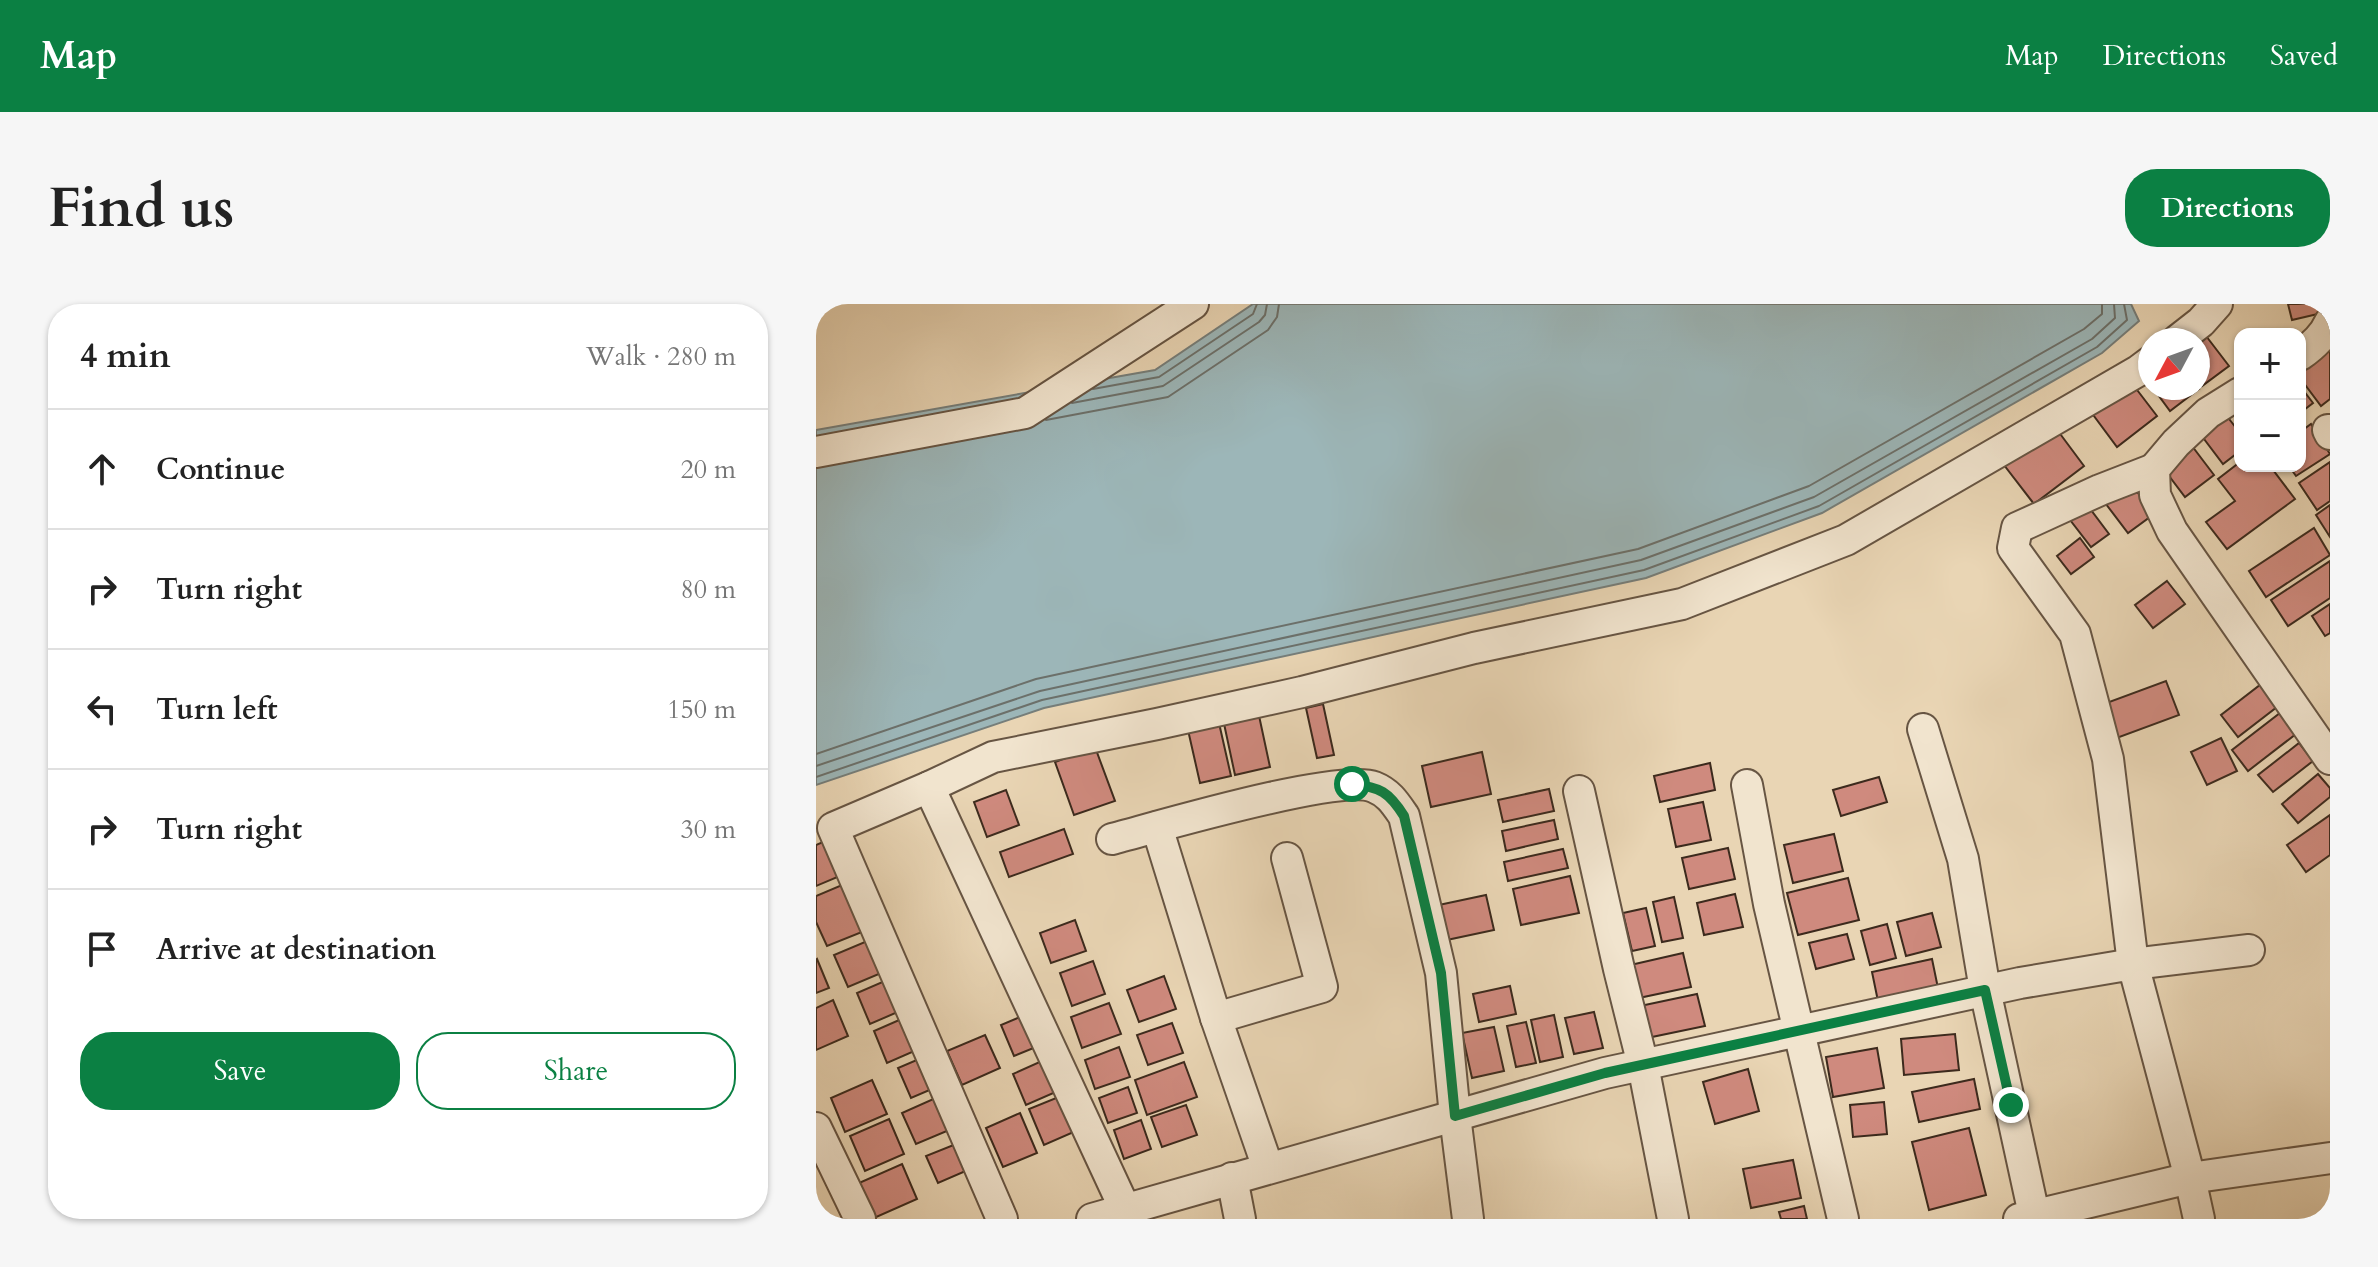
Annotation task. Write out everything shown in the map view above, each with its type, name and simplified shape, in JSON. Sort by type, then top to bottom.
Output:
[{"type":"street","points":[[816,452],[1025,413],[1193,304]]},
{"type":"street","points":[[2193,328],[2217,304]]},
{"type":"street","points":[[2306,351],[2327,330],[2330,322]]},
{"type":"street","points":[[1002,1219],[824,831],[993,757],[1186,718],[1474,648],[1682,604],[1846,540],[2138,371]]},
{"type":"street","points":[[2199,1219],[2133,964],[2108,759],[2075,634],[2013,548],[2017,528],[2154,469],[2208,413],[2234,397]]},
{"type":"street","points":[[2154,469],[2155,495],[2172,531],[2330,759]]},
{"type":"street","points":[[1923,729],[1963,859],[2029,1218],[2190,1178],[2330,1158]]},
{"type":"street","points":[[1112,839],[1277,797],[1352,784],[1372,786],[1391,796],[1404,816],[1441,973],[1468,1219]]},
{"type":"street","points":[[1747,785],[1769,904],[1843,1219]]},
{"type":"street","points":[[929,787],[1125,1209]]},
{"type":"street","points":[[1579,791],[1643,1065],[1673,1219]]},
{"type":"street","points":[[1157,827],[1216,1018],[1268,1168]]},
{"type":"street","points":[[1216,1018],[1322,987],[1287,858]]},
{"type":"street","points":[[1092,1219],[1605,1073],[1985,990],[2133,964],[2249,950]]},
{"type":"street","points":[[816,1128],[860,1219]]},
{"type":"street","points":[[1232,1178],[1240,1219]]},
{"type":"water","points":[[1253,304],[2131,304],[2139,321],[2102,353],[1822,513],[1646,578],[1044,708],[816,785],[816,430],[1155,370]]},
{"type":"building","points":[[2288,304],[2320,304],[2322,313],[2292,320]]},
{"type":"building","points":[[2210,341],[2229,366],[2210,380]]},
{"type":"building","points":[[2325,346],[2330,353],[2330,399],[2321,406],[2306,386],[2306,360]]},
{"type":"building","points":[[2131,382],[2138,391],[2138,400],[2145,400],[2157,416],[2117,447],[2091,412]]},
{"type":"building","points":[[2306,394],[2313,403],[2306,408]]},
{"type":"building","points":[[2162,400],[2184,400],[2170,411]]},
{"type":"building","points":[[2226,415],[2234,425],[2234,456],[2223,464],[2201,435]]},
{"type":"building","points":[[2311,424],[2330,454],[2306,470],[2306,428]]},
{"type":"building","points":[[2055,427],[2084,466],[2034,504],[2004,465]]},
{"type":"building","points":[[2189,442],[2214,475],[2185,497],[2160,464]]},
{"type":"building","points":[[2330,462],[2330,501],[2317,510],[2299,483]]},
{"type":"building","points":[[2234,467],[2234,472],[2275,472],[2295,499],[2227,549],[2206,522],[2235,501],[2218,479]]},
{"type":"building","points":[[2122,472],[2154,514],[2128,533],[2096,491]]},
{"type":"building","points":[[2085,502],[2109,534],[2091,547],[2067,516]]},
{"type":"building","points":[[2330,505],[2330,537],[2316,515]]},
{"type":"building","points":[[2314,528],[2330,555],[2266,597],[2249,571]]},
{"type":"building","points":[[2080,538],[2094,557],[2071,574],[2057,556]]},
{"type":"building","points":[[2330,561],[2330,598],[2288,626],[2271,600]]},
{"type":"building","points":[[2167,581],[2185,604],[2153,628],[2135,605]]},
{"type":"building","points":[[2330,604],[2330,633],[2325,636],[2312,616]]},
{"type":"building","points":[[2269,678],[2286,700],[2238,737],[2221,715]]},
{"type":"building","points":[[2166,681],[2179,715],[2095,746],[2082,712]]},
{"type":"building","points":[[1323,704],[1334,755],[1317,758],[1306,708]]},
{"type":"building","points":[[2289,706],[2305,727],[2248,771],[2232,750]]},
{"type":"building","points":[[1258,711],[1270,767],[1235,775],[1223,719]]},
{"type":"building","points":[[1219,723],[1231,776],[1200,783],[1188,730]]},
{"type":"building","points":[[2221,738],[2237,771],[2207,785],[2191,752]]},
{"type":"building","points":[[2299,743],[2313,761],[2273,792],[2258,775]]},
{"type":"building","points":[[1095,747],[1115,801],[1074,815],[1055,762]]},
{"type":"building","points":[[1482,752],[1491,794],[1431,807],[1422,766]]},
{"type":"building","points":[[1710,763],[1715,790],[1660,802],[1654,776]]},
{"type":"building","points":[[2318,774],[2330,788],[2330,797],[2298,823],[2282,804]]},
{"type":"building","points":[[1879,777],[1887,802],[1841,816],[1833,790]]},
{"type":"building","points":[[1549,789],[1554,811],[1503,822],[1498,800]]},
{"type":"building","points":[[1006,790],[1019,825],[987,837],[974,802]]},
{"type":"building","points":[[1703,802],[1711,840],[1676,847],[1668,809]]},
{"type":"building","points":[[2330,815],[2330,855],[2306,872],[2287,845]]},
{"type":"building","points":[[1554,820],[1558,839],[1506,851],[1502,831]]},
{"type":"building","points":[[1064,829],[1073,854],[1009,877],[1000,852]]},
{"type":"building","points":[[1834,834],[1843,871],[1793,883],[1784,845]]},
{"type":"building","points":[[832,838],[847,873],[816,886],[816,845]]},
{"type":"building","points":[[1728,848],[1735,879],[1689,889],[1682,858]]},
{"type":"building","points":[[1563,849],[1568,868],[1508,881],[1504,862]]},
{"type":"building","points":[[1570,876],[1579,913],[1521,925],[1513,889]]},
{"type":"building","points":[[1848,878],[1859,920],[1798,935],[1787,893]]},
{"type":"building","points":[[842,885],[862,932],[827,946],[816,922],[816,896]]},
{"type":"building","points":[[1735,894],[1743,927],[1704,935],[1697,903]]},
{"type":"building","points":[[1486,895],[1494,930],[1442,941],[1434,906]]},
{"type":"building","points":[[1674,897],[1683,938],[1662,942],[1653,902]]},
{"type":"building","points":[[1646,908],[1655,946],[1632,951],[1623,913]]},
{"type":"building","points":[[1932,913],[1941,947],[1906,956],[1897,922]]},
{"type":"building","points":[[1075,920],[1086,951],[1051,963],[1040,933]]},
{"type":"building","points":[[1887,924],[1896,958],[1870,965],[1861,931]]},
{"type":"building","points":[[1847,934],[1854,959],[1816,969],[1809,943]]},
{"type":"building","points":[[872,939],[886,971],[848,987],[834,955]]},
{"type":"building","points":[[1683,953],[1691,987],[1634,999],[1626,966]]},
{"type":"building","points":[[1932,959],[1939,993],[1879,1006],[1872,972]]},
{"type":"building","points":[[816,960],[829,988],[816,993]]},
{"type":"building","points":[[1093,961],[1105,994],[1072,1006],[1060,973]]},
{"type":"building","points":[[1164,976],[1176,1009],[1139,1022],[1127,990]]},
{"type":"building","points":[[887,980],[900,1011],[870,1024],[857,993]]},
{"type":"building","points":[[1510,986],[1516,1014],[1479,1022],[1473,994]]},
{"type":"building","points":[[1697,994],[1705,1026],[1647,1038],[1640,1006]]},
{"type":"building","points":[[833,1000],[848,1036],[816,1050],[816,1008]]},
{"type":"building","points":[[1109,1003],[1121,1034],[1082,1048],[1071,1017]]},
{"type":"building","points":[[1594,1012],[1603,1048],[1574,1054],[1565,1018]]},
{"type":"building","points":[[1027,1014],[1041,1045],[1014,1056],[1001,1025]]},
{"type":"building","points":[[1554,1015],[1563,1057],[1540,1062],[1531,1020]]},
{"type":"building","points":[[906,1017],[919,1049],[887,1063],[874,1031]]},
{"type":"building","points":[[1526,1022],[1536,1063],[1516,1067],[1507,1026]]},
{"type":"building","points":[[1172,1023],[1183,1053],[1148,1065],[1137,1035]]},
{"type":"building","points":[[1494,1027],[1504,1071],[1472,1078],[1462,1033]]},
{"type":"building","points":[[1955,1034],[1959,1070],[1904,1075],[1901,1039]]},
{"type":"building","points":[[985,1035],[1000,1068],[962,1085],[947,1051]]},
{"type":"building","points":[[1119,1047],[1130,1077],[1095,1089],[1085,1060]]},
{"type":"building","points":[[1877,1048],[1884,1088],[1833,1097],[1826,1057]]},
{"type":"building","points":[[926,1056],[939,1086],[911,1098],[898,1068]]},
{"type":"building","points":[[1044,1060],[1058,1091],[1026,1105],[1013,1074]]},
{"type":"building","points":[[1184,1062],[1197,1097],[1147,1115],[1135,1080]]},
{"type":"building","points":[[1748,1069],[1759,1111],[1715,1124],[1703,1082]]},
{"type":"building","points":[[1974,1079],[1980,1109],[1919,1122],[1912,1092]]},
{"type":"building","points":[[872,1080],[887,1114],[845,1132],[831,1098]]},
{"type":"building","points":[[1128,1087],[1137,1113],[1108,1123],[1099,1098]]},
{"type":"building","points":[[940,1096],[954,1128],[916,1144],[902,1113]]},
{"type":"building","points":[[1061,1096],[1076,1131],[1044,1145],[1029,1109]]},
{"type":"building","points":[[1884,1102],[1887,1134],[1853,1137],[1850,1105]]},
{"type":"building","points":[[1186,1105],[1197,1135],[1162,1147],[1151,1117]]},
{"type":"building","points":[[1020,1113],[1037,1153],[1003,1167],[986,1128]]},
{"type":"building","points":[[889,1119],[904,1154],[865,1171],[850,1136]]},
{"type":"building","points":[[1141,1120],[1151,1149],[1124,1159],[1114,1130]]},
{"type":"building","points":[[1969,1128],[1986,1195],[1929,1210],[1912,1142]]},
{"type":"building","points":[[956,1144],[968,1170],[938,1183],[926,1156]]},
{"type":"building","points":[[1793,1160],[1801,1198],[1751,1208],[1743,1169]]},
{"type":"building","points":[[902,1164],[917,1199],[874,1218],[859,1183]]},
{"type":"building","points":[[1804,1206],[1807,1219],[1781,1219],[1779,1212]]},
{"type":"route","points":[[1352,784],[1372,786],[1391,796],[1404,816],[1441,973],[1455,1116],[1605,1073],[1985,990],[2011,1105]]}]
